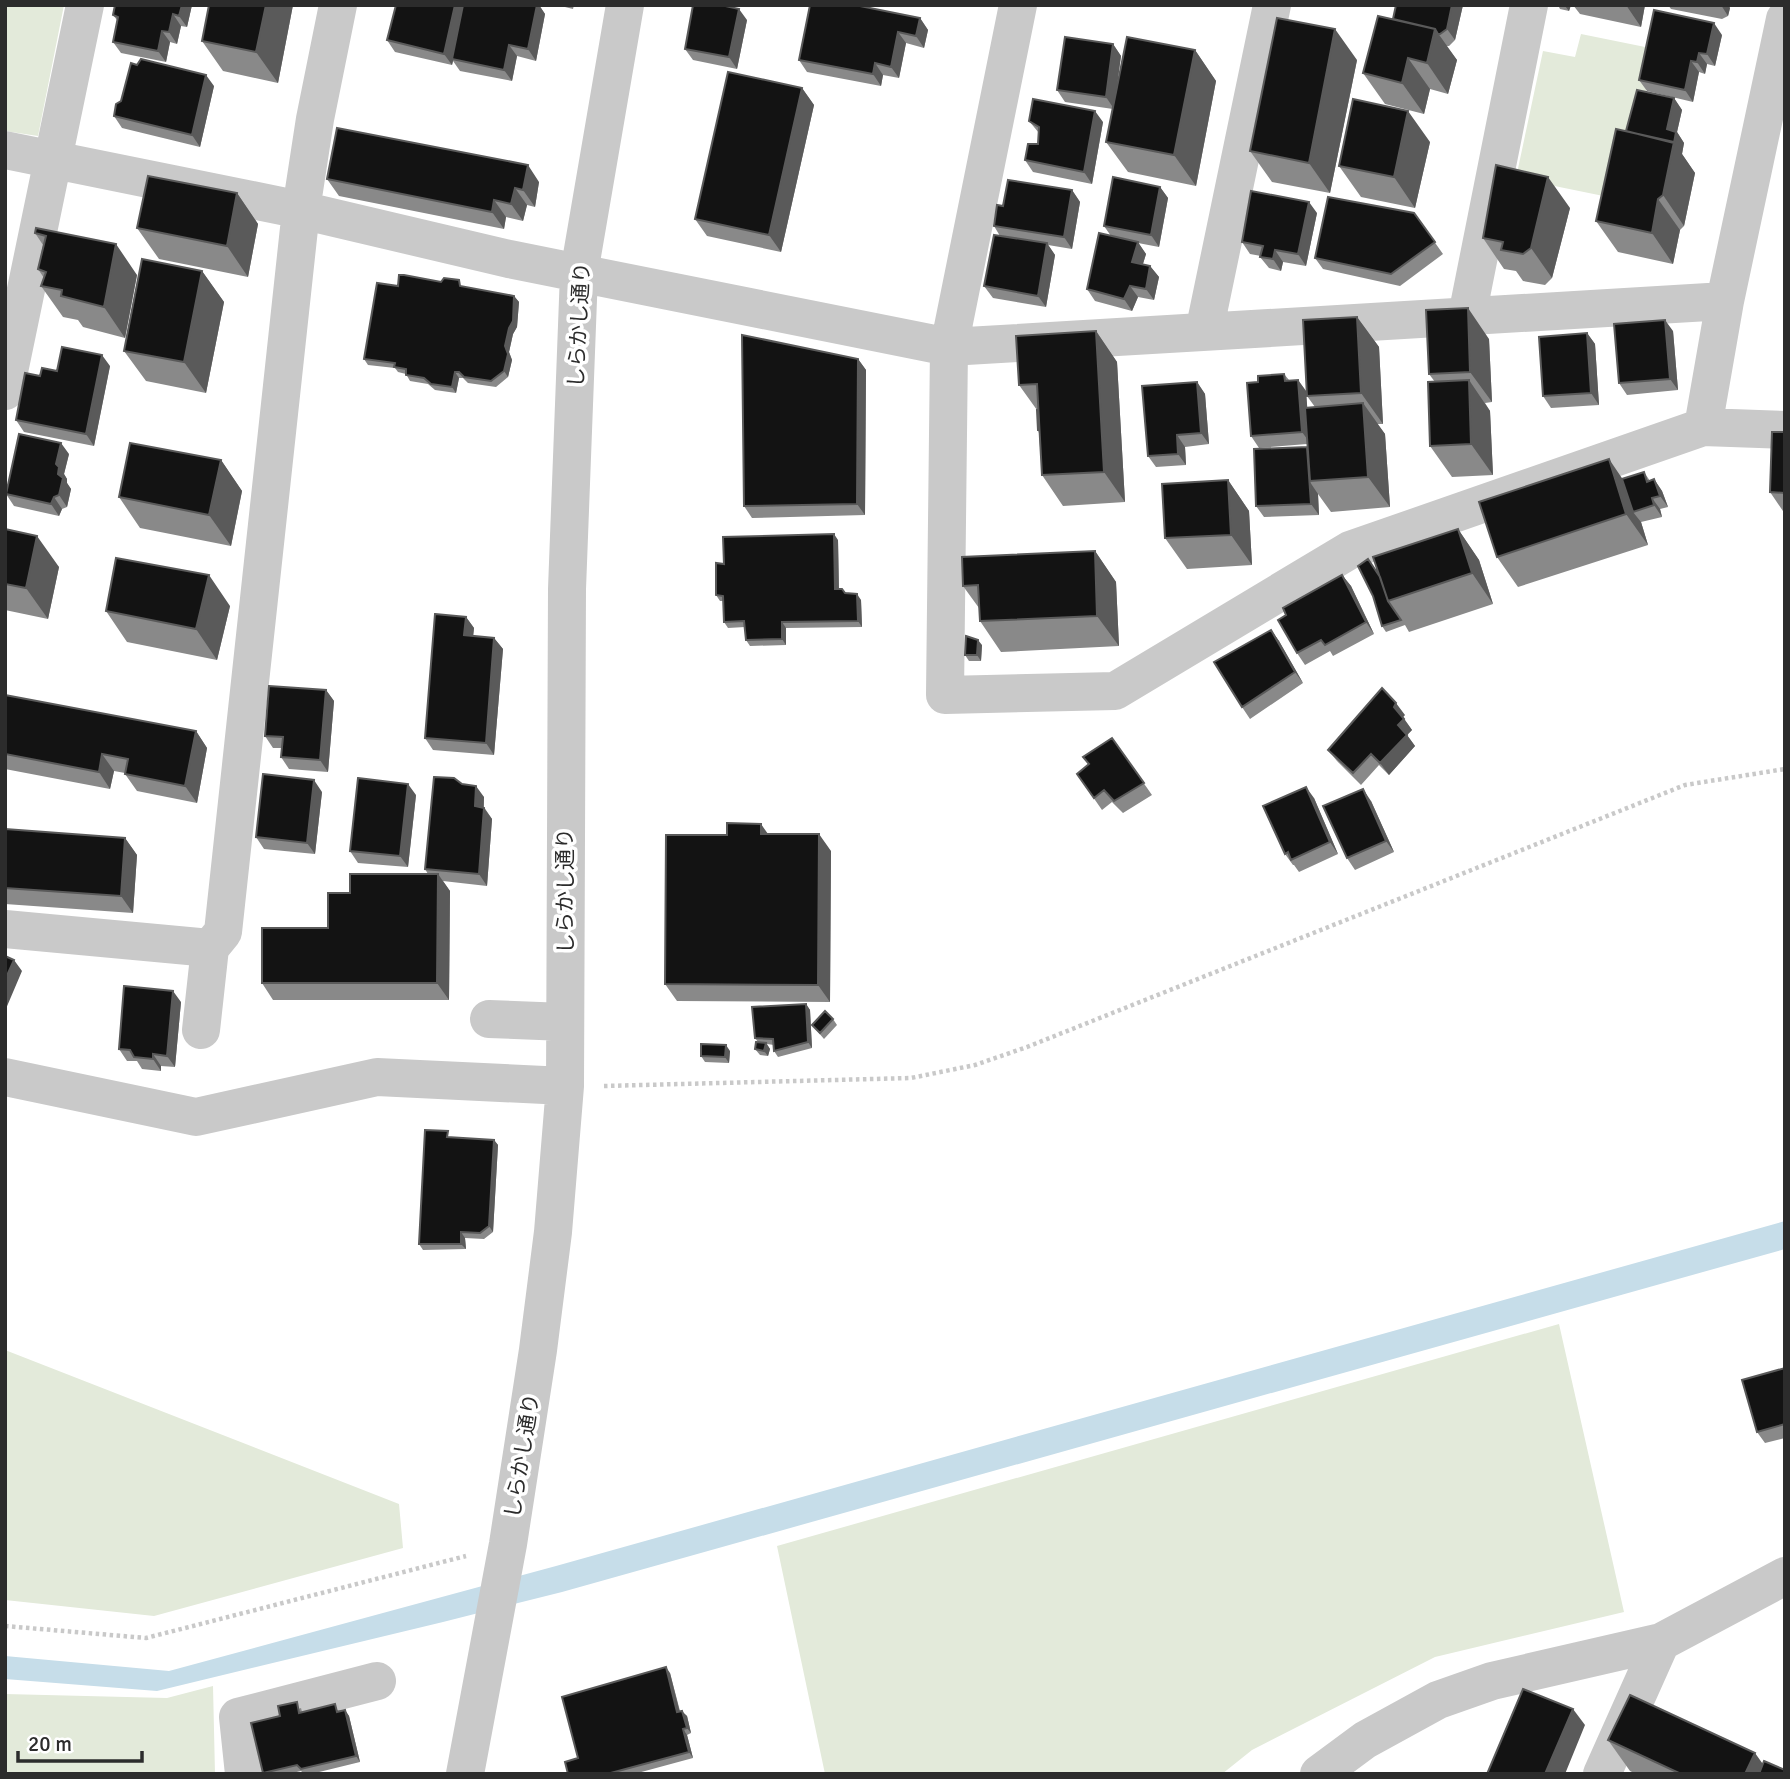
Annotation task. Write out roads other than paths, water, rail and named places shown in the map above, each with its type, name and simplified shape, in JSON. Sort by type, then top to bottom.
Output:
[{"type":"street","points":[[5,391],[85,5]]},
{"type":"street","points":[[201,1030],[210,948],[223,932],[301,210],[315,119],[338,5]]},
{"type":"street","name":"しらかし通り","points":[[465,1774],[508,1545],[552,1245],[565,1086],[567,589],[579,273],[625,5]]},
{"type":"street","points":[[1018,5],[949,347],[945,695],[1115,691],[1350,550],[1703,427],[1785,430]]},
{"type":"street","points":[[1204,332],[1272,5]]},
{"type":"street","points":[[1467,316],[1529,5]]},
{"type":"street","points":[[1703,427],[1725,301],[1785,19]]},
{"type":"street","points":[[5,150],[301,210],[509,259],[949,347],[1725,301]]},
{"type":"street","points":[[5,929],[210,948]]},
{"type":"street","points":[[489,1019],[565,1022]]},
{"type":"street","points":[[5,1077],[195,1117],[377,1077],[565,1086]]},
{"type":"street","points":[[1319,1774],[1365,1740],[1438,1700],[1492,1681],[1661,1642],[1785,1576]]},
{"type":"street","points":[[1602,1774],[1661,1642]]},
{"type":"street","points":[[244,1774],[238,1717],[377,1681]]},
{"type":"water","points":[[1785,1221],[1785,1249],[562,1592],[157,1691],[5,1679],[5,1656],[169,1671],[556,1566]]}]
